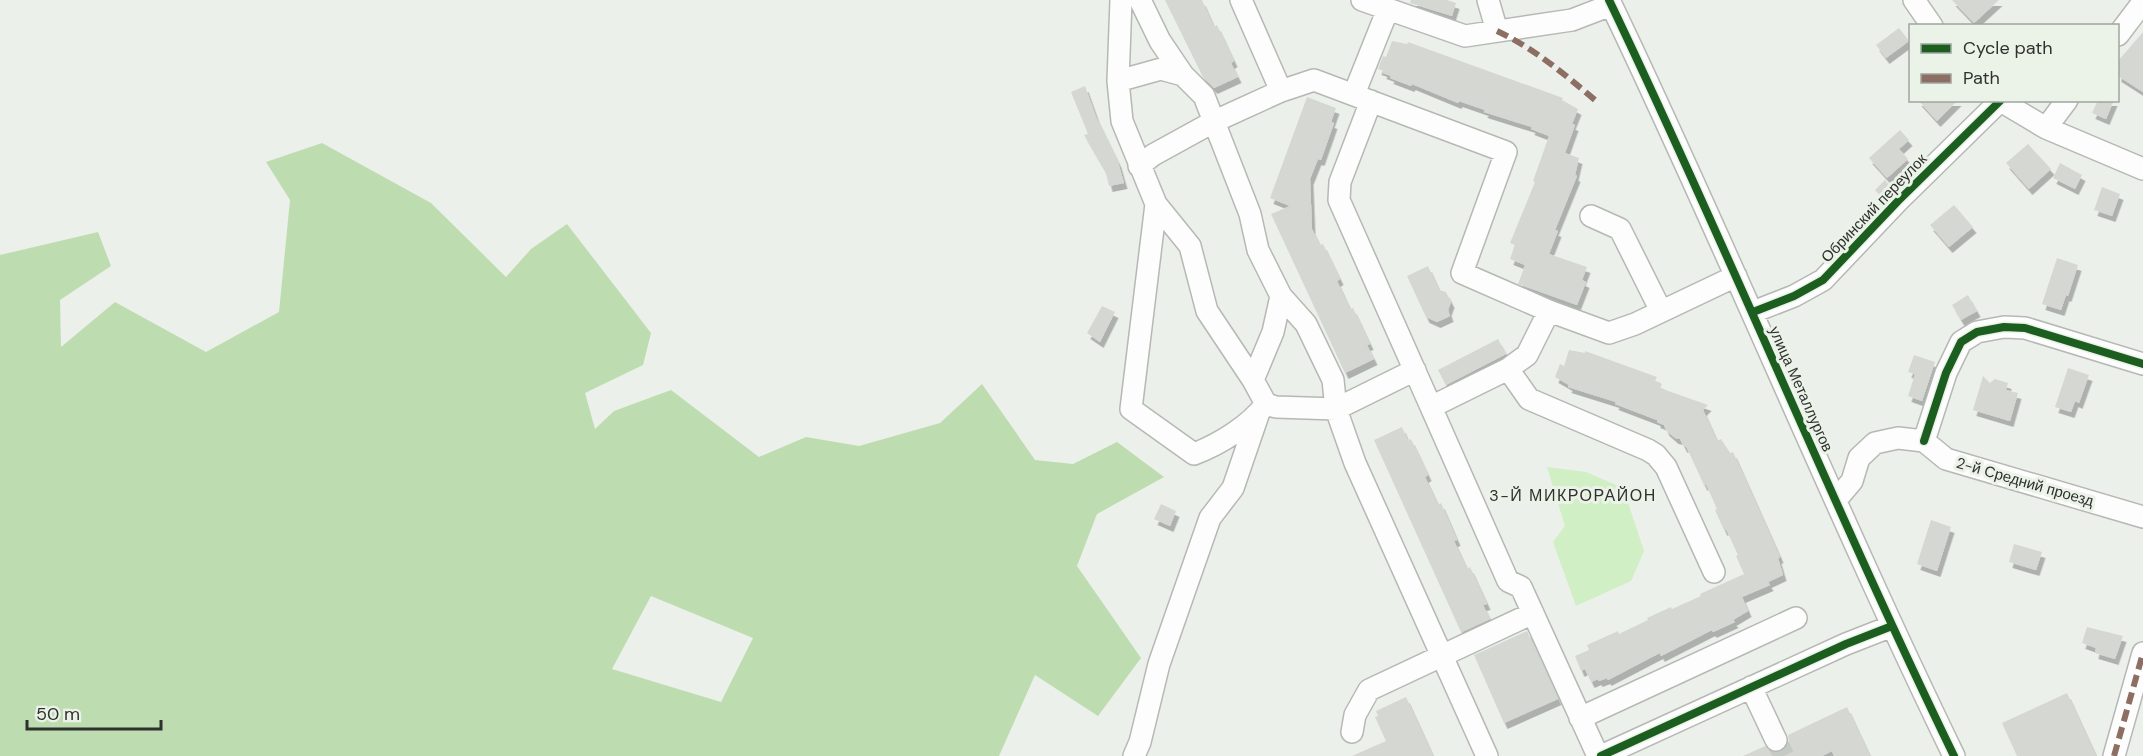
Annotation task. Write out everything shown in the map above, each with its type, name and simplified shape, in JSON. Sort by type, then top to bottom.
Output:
[{"type":"street","points":[[1121,0],[1119,81],[1122,121],[1156,204],[1190,246],[1207,311],[1253,380],[1262,409],[1233,488],[1210,518],[1159,664],[1140,742],[1134,756]]},
{"type":"street","points":[[1140,0],[1160,41],[1183,75],[1204,96],[1250,214],[1258,250],[1281,296],[1306,324],[1333,380],[1336,409],[1355,463],[1487,756]]},
{"type":"street","points":[[1240,0],[1281,91]]},
{"type":"street","points":[[1362,0],[1465,36],[1572,20],[1610,2]]},
{"type":"street","points":[[1488,0],[1497,31]]},
{"type":"street","points":[[1914,0],[1931,24]]},
{"type":"street","name":"улица Металлургов","points":[[1610,2],[1753,312],[1892,626],[1954,756]]},
{"type":"street","points":[[2119,34],[2143,2]]},
{"type":"street","points":[[1388,9],[1340,182],[1339,200],[1508,580],[1521,587],[1599,756],[1846,644],[1892,626]]},
{"type":"street","points":[[1119,81],[1161,69],[1183,75]]},
{"type":"street","points":[[1139,166],[1153,155],[1214,122],[1281,91],[1314,80],[1506,152],[1462,273],[1549,311],[1609,333],[1635,324],[1736,276]]},
{"type":"street","name":"Обринский переулок","points":[[1753,312],[1794,296],[1823,280],[1898,201],[1998,102]]},
{"type":"street","points":[[2001,102],[2046,128],[2143,169]]},
{"type":"street","points":[[2046,128],[2066,102]]},
{"type":"street","points":[[1156,204],[1131,410],[1194,454],[1212,447],[1262,409],[1276,407],[1336,409],[1415,370]]},
{"type":"street","points":[[1591,216],[1620,230],[1661,311]]},
{"type":"street","points":[[1253,380],[1273,332],[1281,296]]},
{"type":"street","points":[[1431,407],[1508,369],[1527,355],[1549,311]]},
{"type":"street","points":[[1836,500],[1851,481],[1859,458],[1875,443],[1898,438],[1924,441],[1946,372],[1961,342],[1977,332],[2004,327],[2025,328],[2143,364]]},
{"type":"street","points":[[1508,369],[1529,399],[1656,455],[1666,467],[1714,572]]},
{"type":"street","name":"2-й Средний проезд","points":[[1924,441],[1946,459],[2143,517]]},
{"type":"street","points":[[1352,732],[1355,715],[1368,690],[1533,613]]},
{"type":"street","points":[[1580,718],[1796,618]]},
{"type":"street","points":[[2114,756],[2138,689],[2143,653]]},
{"type":"street","points":[[1751,687],[1776,740]]},
{"type":"green space","points":[[322,143],[431,203],[506,277],[531,249],[567,224],[651,333],[643,365],[585,393],[595,429],[614,411],[671,390],[759,457],[806,437],[859,446],[940,423],[982,384],[1035,460],[1073,464],[1117,442],[1164,477],[1097,514],[1077,566],[1141,658],[1098,716],[1035,675],[999,756],[0,756],[0,255],[98,232],[111,266],[60,300],[61,347],[115,302],[206,352],[279,312],[290,200],[266,162]],"holes":[[[651,596],[753,638],[721,702],[612,669]]]},
{"type":"green space","points":[[1547,467],[1586,472],[1623,488],[1644,551],[1631,581],[1576,606],[1553,542],[1565,526]]},
{"type":"building","points":[[1165,0],[1202,0],[1214,27],[1217,25],[1234,61],[1231,63],[1238,77],[1214,88],[1203,77]]},
{"type":"building","points":[[1411,0],[1447,0],[1456,3],[1452,16],[1410,3]]},
{"type":"building","points":[[1952,0],[1999,0],[1974,23]]},
{"type":"building","points":[[1899,28],[1909,41],[1886,58],[1876,45]]},
{"type":"building","points":[[2143,32],[2143,92],[2119,77],[2119,60]]},
{"type":"building","points":[[1392,41],[1407,44],[1408,42],[1563,98],[1562,100],[1578,109],[1565,153],[1579,158],[1575,175],[1577,176],[1555,230],[1558,231],[1549,254],[1587,267],[1582,280],[1586,282],[1577,305],[1518,284],[1525,265],[1510,259],[1515,245],[1510,243],[1535,182],[1533,181],[1549,136],[1531,129],[1532,127],[1390,78],[1391,76],[1378,69]]},
{"type":"building","points":[[1085,86],[1096,117],[1118,162],[1124,183],[1109,186],[1106,173],[1084,135],[1088,134],[1071,92]]},
{"type":"building","points":[[1307,97],[1336,108],[1331,122],[1334,123],[1321,160],[1318,159],[1310,179],[1312,229],[1320,245],[1323,244],[1340,279],[1337,281],[1350,309],[1353,308],[1370,344],[1367,345],[1374,359],[1345,373],[1271,214],[1290,206],[1270,198]]},
{"type":"building","points":[[1920,102],[1956,102],[1937,121]]},
{"type":"building","points":[[2097,102],[2113,102],[2106,119],[2092,113]]},
{"type":"building","points":[[1900,130],[1909,140],[1899,149],[1908,159],[1887,178],[1869,158]]},
{"type":"building","points":[[2028,144],[2051,169],[2029,189],[2006,163]]},
{"type":"building","points":[[2060,163],[2082,175],[2075,189],[2053,178]]},
{"type":"building","points":[[1885,180],[1892,189],[1883,199],[1875,190]]},
{"type":"building","points":[[2102,187],[2120,194],[2112,216],[2094,210]]},
{"type":"building","points":[[1954,205],[1973,227],[1949,247],[1930,225]]},
{"type":"building","points":[[2057,258],[2078,265],[2061,310],[2042,304]]},
{"type":"building","points":[[1428,266],[1439,290],[1446,292],[1451,302],[1448,310],[1450,316],[1437,322],[1426,317],[1407,276]]},
{"type":"building","points":[[1968,295],[1977,311],[1961,320],[1952,305]]},
{"type":"building","points":[[1102,306],[1115,312],[1100,342],[1087,333]]},
{"type":"building","points":[[1498,339],[1506,354],[1446,385],[1438,370]]},
{"type":"building","points":[[1569,350],[1585,353],[1585,351],[1657,377],[1655,381],[1662,384],[1660,388],[1708,405],[1703,410],[1717,441],[1721,439],[1730,453],[1733,452],[1780,557],[1778,558],[1783,575],[1768,582],[1770,585],[1742,597],[1748,611],[1733,620],[1735,622],[1713,632],[1712,630],[1661,656],[1660,653],[1608,680],[1607,678],[1599,681],[1598,679],[1591,682],[1585,669],[1581,671],[1575,656],[1589,650],[1587,645],[1618,631],[1619,634],[1648,620],[1647,618],[1701,596],[1700,594],[1744,574],[1736,556],[1738,555],[1726,529],[1724,530],[1706,484],[1704,485],[1686,446],[1684,447],[1680,439],[1675,438],[1657,420],[1615,404],[1616,402],[1568,387],[1569,385],[1555,377],[1560,364],[1564,366]]},
{"type":"building","points":[[1914,355],[1935,362],[1922,401],[1908,396],[1915,374],[1908,372]]},
{"type":"building","points":[[2068,368],[2089,375],[2079,403],[2075,401],[2071,412],[2055,407]]},
{"type":"building","points":[[1983,376],[1990,383],[1995,379],[2008,383],[2006,390],[2018,393],[2010,421],[1973,410]]},
{"type":"building","points":[[1402,427],[1408,441],[1411,439],[1428,475],[1425,477],[1438,505],[1441,503],[1457,540],[1454,541],[1467,569],[1470,567],[1487,604],[1483,605],[1490,619],[1461,632],[1374,440]]},
{"type":"building","points":[[1161,504],[1176,511],[1170,526],[1154,519]]},
{"type":"building","points":[[1931,520],[1951,527],[1937,571],[1917,564]]},
{"type":"building","points":[[2014,544],[2042,552],[2036,570],[2009,562]]},
{"type":"building","points":[[2087,627],[2123,636],[2115,659],[2095,653],[2096,648],[2082,643]]},
{"type":"building","points":[[1527,631],[1558,699],[1504,723],[1474,655]]},
{"type":"building","points":[[2067,693],[2096,756],[2017,756],[2002,723]]},
{"type":"building","points":[[1406,697],[1433,756],[1352,756],[1386,741],[1375,717],[1378,716],[1376,711]]},
{"type":"building","points":[[1847,707],[1870,756],[1834,756],[1832,751],[1822,756],[1743,756],[1765,746],[1774,753],[1782,751],[1789,742],[1788,735]]},
{"type":"tunnel","points":[[1776,740],[1784,756]]},
{"type":"marked path","points":[[1497,31],[1536,54],[1595,100]]},
{"type":"marked path","points":[[2114,756],[2143,653]]},
{"type":"cycle path","points":[[1609,0],[1697,189],[1866,568],[1954,756]]},
{"type":"cycle path","points":[[1753,312],[1794,296],[1823,280],[1898,201],[1999,102]]},
{"type":"cycle path","points":[[1924,441],[1946,373],[1961,342],[1977,332],[2004,327],[2025,328],[2143,364]]},
{"type":"cycle path","points":[[1601,756],[1846,644],[1892,626]]},
{"type":"district","name":"3-Й МИКРОРАЙОН","points":[[1573,495]]}]
